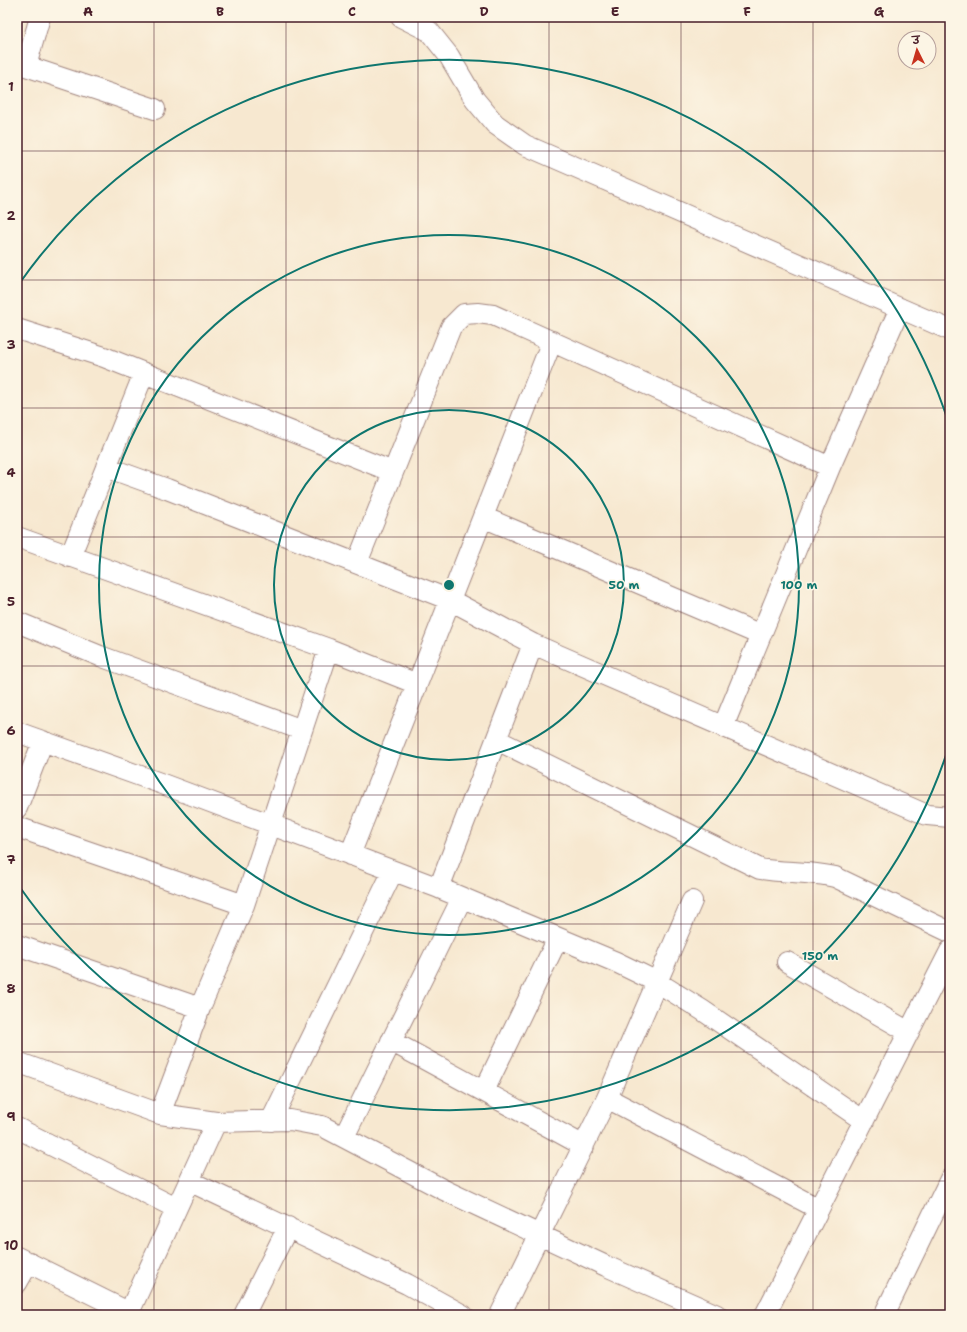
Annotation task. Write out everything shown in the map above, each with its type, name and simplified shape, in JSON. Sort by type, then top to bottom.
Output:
[{"type":"street","points":[[40,17],[22,64],[155,109]]},
{"type":"street","points":[[401,17],[429,31],[449,56],[475,100],[495,124],[525,145],[950,330]]},
{"type":"street","points":[[723,727],[830,467],[900,308]]},
{"type":"street","points":[[358,563],[451,327],[464,314],[478,313],[493,315],[830,467]]},
{"type":"street","points":[[17,329],[104,357],[393,472]]},
{"type":"street","points":[[350,855],[552,341]]},
{"type":"street","points":[[70,557],[144,373]]},
{"type":"street","points":[[106,467],[358,563],[450,600],[533,644],[723,727],[927,814],[950,817]]},
{"type":"street","points":[[483,517],[761,635]]},
{"type":"street","points":[[17,537],[329,649],[417,684]]},
{"type":"street","points":[[17,622],[100,656],[302,730]]},
{"type":"street","points":[[439,888],[533,644]]},
{"type":"street","points":[[160,1114],[200,1008],[244,905],[329,649]]},
{"type":"street","points":[[17,732],[160,783],[439,888],[616,962],[657,982],[743,1037],[864,1121]]},
{"type":"street","points":[[497,740],[760,869],[782,873],[819,873],[835,878],[950,932]]},
{"type":"street","points":[[17,808],[43,741]]},
{"type":"street","points":[[17,827],[244,905]]},
{"type":"street","points":[[271,1121],[393,871]]},
{"type":"street","points":[[344,1137],[462,898]]},
{"type":"street","points":[[500,1315],[607,1098],[692,901]]},
{"type":"street","points":[[484,1091],[558,938]]},
{"type":"street","points":[[17,945],[200,1008]]},
{"type":"street","points":[[765,1315],[950,951]]},
{"type":"street","points":[[788,962],[908,1032]]},
{"type":"street","points":[[392,1041],[584,1146]]},
{"type":"street","points":[[17,1062],[160,1114],[216,1122],[290,1120],[322,1126],[444,1190],[717,1315]]},
{"type":"street","points":[[607,1098],[819,1209]]},
{"type":"street","points":[[17,1283],[23,1259],[129,1314],[216,1122]]},
{"type":"street","points":[[17,1128],[176,1208]]},
{"type":"street","points":[[884,1315],[950,1179]]},
{"type":"street","points":[[189,1181],[407,1284],[463,1315]]},
{"type":"street","points":[[244,1315],[288,1227]]}]
